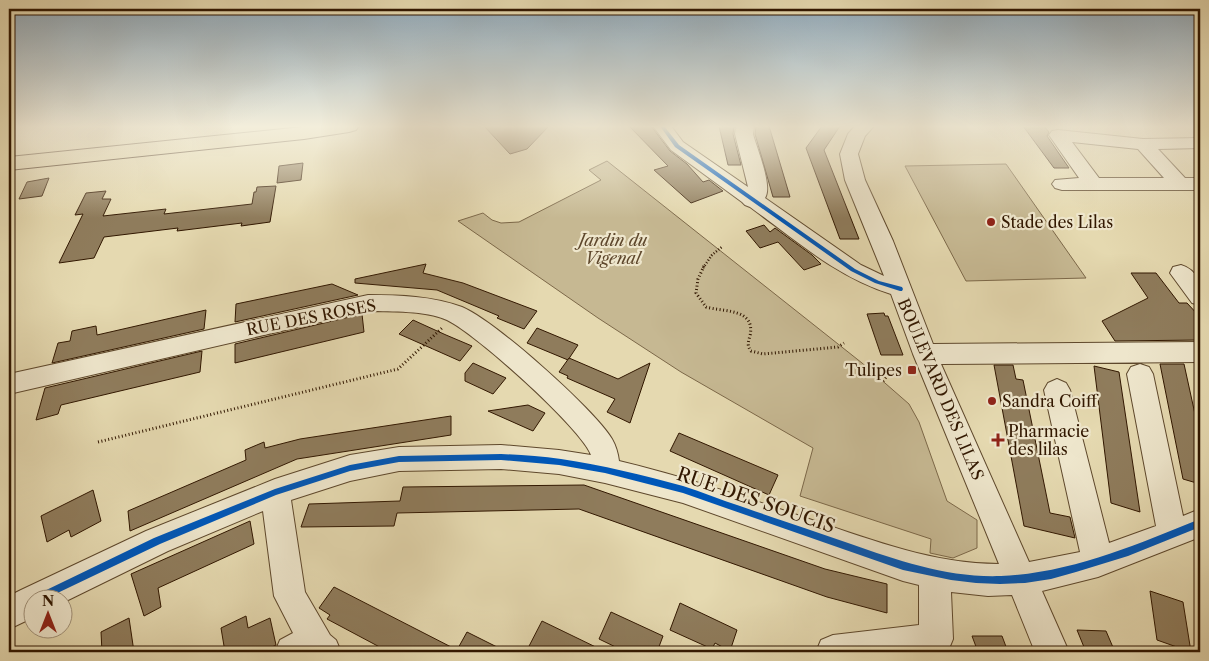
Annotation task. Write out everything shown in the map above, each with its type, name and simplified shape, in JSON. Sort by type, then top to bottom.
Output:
[{"type":"main road","points":[[9,164],[77,157]]},
{"type":"street","points":[[692,157],[752,201],[853,270],[877,282],[900,289]]},
{"type":"street","points":[[750,157],[758,184],[758,194],[752,201]]},
{"type":"street","name":"BOULEVARD DES LILAS","points":[[850,157],[855,180],[882,242],[925,354],[1052,652]]},
{"type":"street","points":[[1073,157],[1093,184]]},
{"type":"street","points":[[1156,157],[1180,184]]},
{"type":"street","points":[[1062,184],[1200,184]]},
{"type":"street","points":[[1181,273],[1200,297]]},
{"type":"street","name":"RUE DES ROSES","points":[[9,384],[368,303],[406,303],[456,315],[484,332],[585,424],[603,448],[605,470]]},
{"type":"street","points":[[925,354],[1200,352]]},
{"type":"street","points":[[1140,374],[1172,534]]},
{"type":"street","points":[[1057,390],[1098,562]]},
{"type":"street","name":"RUE DES SOUCIS","points":[[60,588],[181,530],[275,492],[350,468],[399,459],[502,457],[559,462],[605,470],[683,490],[903,566],[935,574],[1000,580],[1034,577],[1098,562],[1200,523]]},
{"type":"street","points":[[275,492],[290,596],[310,648]]},
{"type":"street","points":[[833,652],[936,639],[935,574]]},
{"type":"street","points":[[9,613],[22,607]]},
{"type":"path","points":[[723,246],[713,253],[704,265],[696,293],[706,307],[732,310],[746,316],[751,327],[747,342],[748,347],[752,351],[763,354],[838,347],[844,343]]},
{"type":"path","points":[[98,442],[398,369],[456,315]]},
{"type":"path","points":[[882,381],[887,376]]},
{"type":"green space","name":"Jardin du Vigenal","points":[[607,161],[862,363],[909,404],[919,422],[947,501],[977,520],[977,548],[953,558],[930,553],[931,539],[800,496],[813,448],[681,372],[598,318],[458,221],[483,213],[492,220],[501,223],[519,222],[601,180],[589,170]]},
{"type":"green space","name":"Stade des Lilas","points":[[1006,164],[1086,278],[966,281],[905,166]]},
{"type":"building","points":[[659,157],[678,157],[687,164],[703,182],[709,180],[723,191],[691,203],[654,170],[668,166]]},
{"type":"building","points":[[726,157],[739,157],[741,165],[728,165]]},
{"type":"building","points":[[762,157],[778,157],[790,197],[773,197]]},
{"type":"building","points":[[809,157],[827,157],[859,239],[840,239]]},
{"type":"building","points":[[1046,157],[1061,157],[1069,168],[1054,168]]},
{"type":"building","points":[[303,163],[301,180],[277,183],[279,166]]},
{"type":"building","points":[[49,178],[42,196],[19,199],[27,182]]},
{"type":"building","points":[[276,186],[270,222],[241,226],[242,223],[177,231],[178,228],[104,237],[94,258],[59,263],[83,214],[75,215],[86,193],[106,191],[102,199],[111,199],[103,216],[166,209],[164,214],[252,204],[257,187]]},
{"type":"building","points":[[764,225],[770,232],[775,228],[812,255],[821,264],[804,270],[778,242],[760,248],[746,231]]},
{"type":"building","points":[[426,264],[423,273],[463,283],[537,311],[524,329],[497,318],[499,316],[437,290],[355,283],[355,279]]},
{"type":"building","points":[[1131,273],[1156,273],[1179,303],[1187,303],[1200,317],[1200,340],[1115,341],[1102,321],[1148,298]]},
{"type":"building","points":[[332,284],[358,295],[235,322],[236,304]]},
{"type":"building","points":[[206,310],[204,329],[52,363],[58,343],[70,341],[72,331],[96,326],[97,335]]},
{"type":"building","points":[[884,313],[885,316],[888,316],[903,355],[881,355],[867,314]]},
{"type":"building","points":[[362,314],[364,332],[235,363],[235,344]]},
{"type":"building","points":[[413,320],[472,346],[460,361],[399,334]]},
{"type":"building","points":[[537,328],[578,345],[568,360],[527,343]]},
{"type":"building","points":[[202,351],[200,372],[61,405],[58,414],[36,420],[45,388]]},
{"type":"building","points":[[569,358],[618,379],[650,363],[630,423],[607,412],[615,399],[567,378],[568,376],[559,372]]},
{"type":"building","points":[[473,363],[506,378],[493,394],[465,381],[465,373]]},
{"type":"building","points":[[1160,364],[1184,364],[1200,437],[1200,484],[1183,479]]},
{"type":"building","points":[[994,365],[1013,365],[1016,379],[1023,380],[1050,513],[1070,517],[1075,538],[1024,526]]},
{"type":"building","points":[[1094,366],[1119,372],[1140,512],[1111,503]]},
{"type":"building","points":[[528,405],[545,413],[533,431],[488,411]]},
{"type":"building","points":[[451,416],[451,435],[297,459],[130,531],[128,511],[246,460],[245,450],[264,442],[265,448],[300,439]]},
{"type":"building","points":[[679,433],[778,475],[769,495],[670,451]]},
{"type":"building","points":[[584,485],[825,569],[887,584],[887,613],[827,597],[579,509],[397,513],[394,526],[301,527],[309,504],[400,501],[403,487]]},
{"type":"building","points":[[93,490],[101,521],[71,537],[69,530],[47,542],[41,516]]},
{"type":"building","points":[[250,521],[254,544],[158,588],[161,607],[144,616],[131,574]]},
{"type":"building","points":[[334,587],[457,650],[467,632],[507,652],[389,652],[327,619],[330,615],[319,608]]},
{"type":"building","points":[[1150,591],[1183,602],[1191,652],[1157,640]]},
{"type":"building","points":[[680,603],[737,630],[730,651],[715,643],[712,649],[670,630]]},
{"type":"building","points":[[611,612],[663,636],[657,652],[626,652],[599,639]]},
{"type":"building","points":[[246,616],[248,628],[270,618],[276,645],[262,652],[225,652],[221,628]]},
{"type":"building","points":[[129,618],[134,652],[102,652],[101,632]]},
{"type":"building","points":[[542,621],[606,652],[526,652]]},
{"type":"building","points":[[1077,630],[1106,631],[1115,652],[1086,652]]},
{"type":"building","points":[[972,636],[1002,636],[1008,652],[978,652]]},
{"type":"cycle path","points":[[692,157],[853,270],[877,282],[900,289]]},
{"type":"cycle path","points":[[60,588],[157,541],[275,492],[350,468],[399,459],[501,457],[559,462],[605,470],[683,490],[903,566],[976,579],[1025,579],[1076,568],[1128,552],[1200,523]]},
{"type":"place","name":"Stade des Lilas","points":[[991,222]]},
{"type":"place","name":"Tulipes","points":[[912,370]]},
{"type":"place","name":"Sandra Coiff","points":[[992,401]]},
{"type":"place","name":"Pharmacie des lilas","points":[[998,440]]}]
